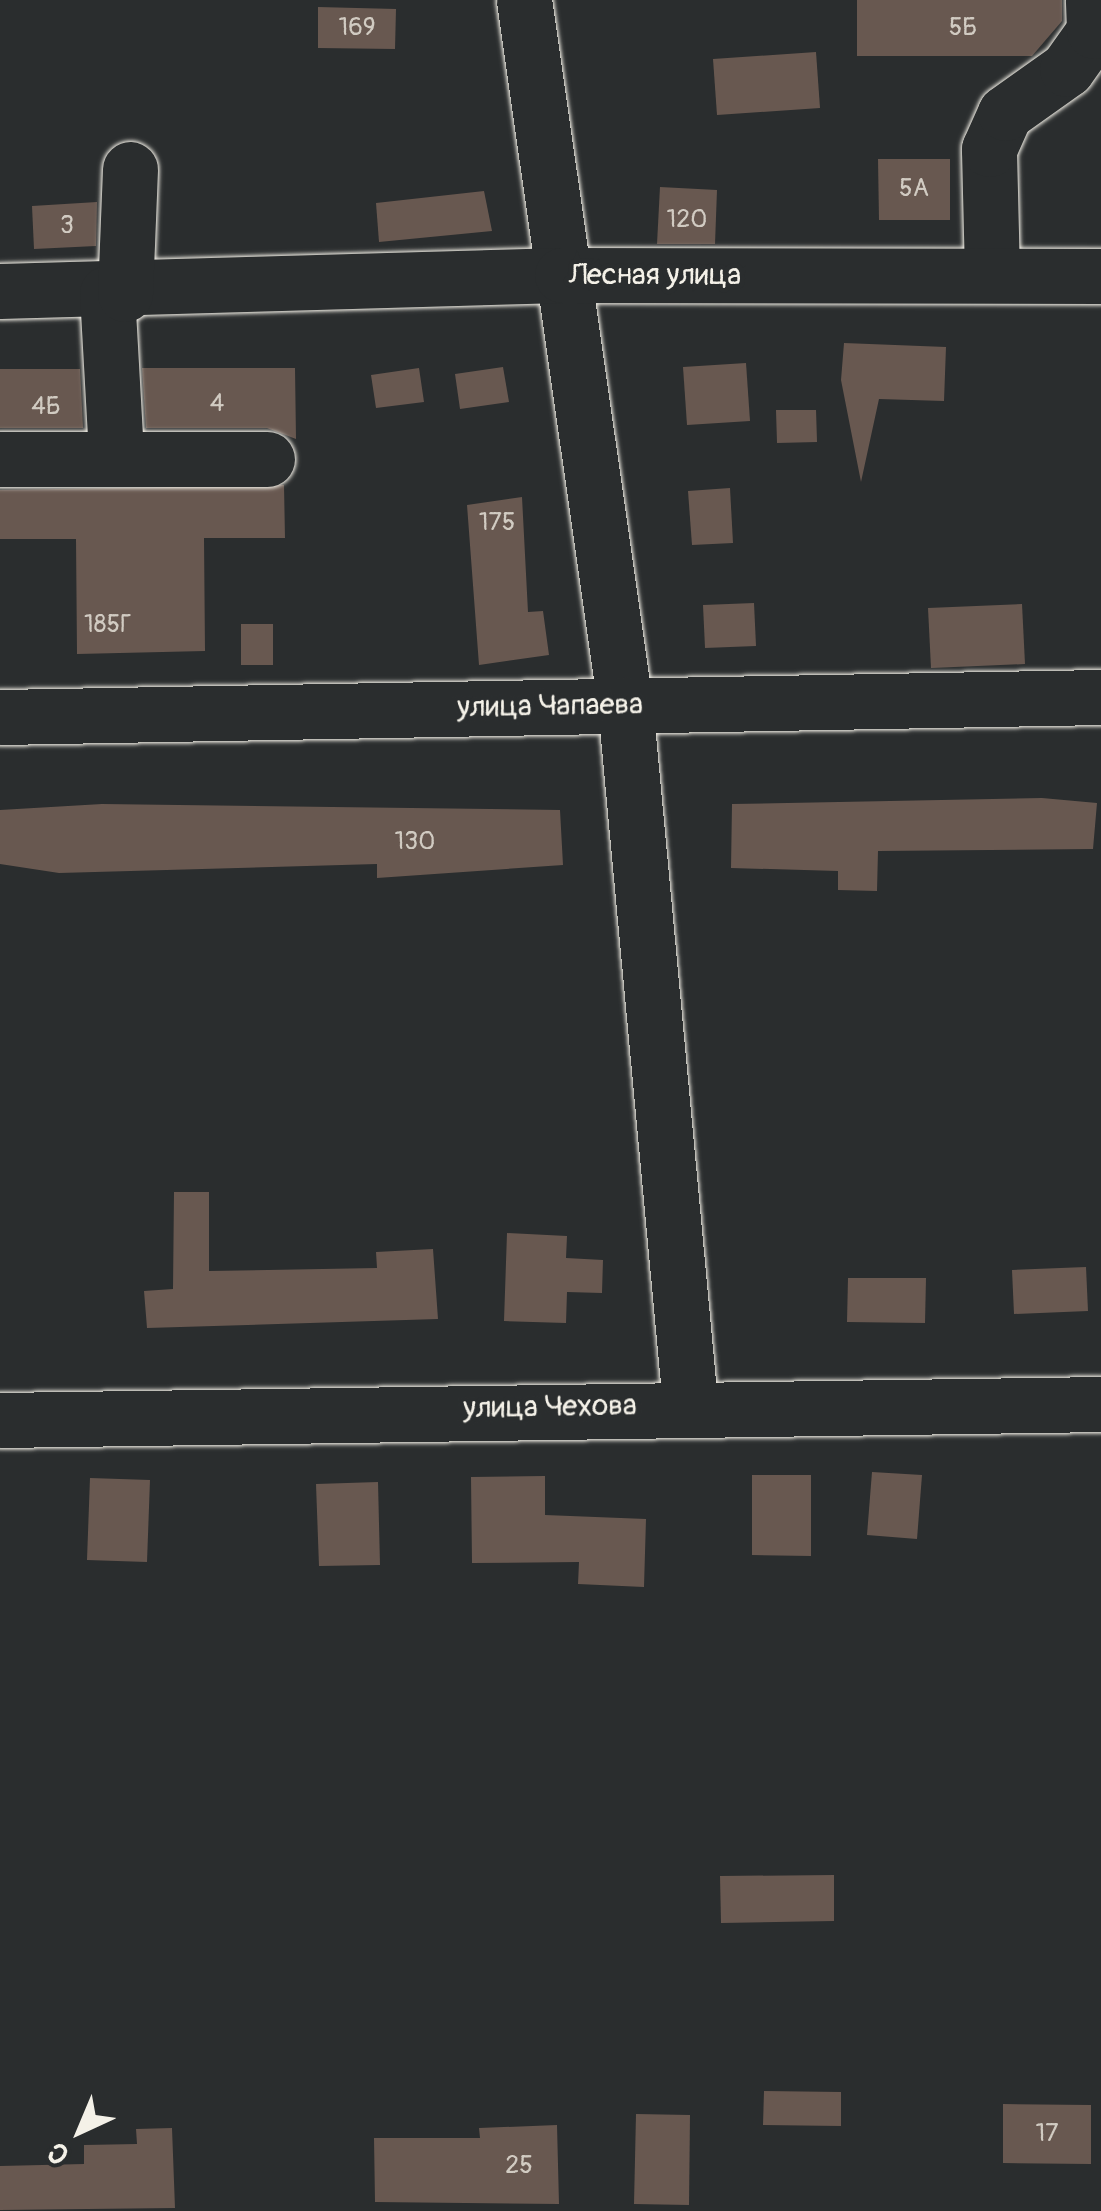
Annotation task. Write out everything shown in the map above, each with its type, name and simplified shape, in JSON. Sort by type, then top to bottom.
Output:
[{"type":"street","points":[[524,0],[625,704],[690,1404]]},
{"type":"street","points":[[992,274],[990,149],[1005,113],[1068,69],[1094,32],[1093,0]]},
{"type":"street","points":[[116,455],[116,294],[130,169]]},
{"type":"street","name":"Лесная улица","points":[[0,291],[116,294],[562,275],[1101,276]]},
{"type":"street","points":[[0,459],[116,455],[267,459]]},
{"type":"street","name":"улица Чапаева","points":[[0,717],[1101,697]]},
{"type":"street","name":"улица Чехова","points":[[0,1420],[690,1404],[1101,1404]]},
{"type":"building","points":[[857,0],[1062,0],[1062,21],[1032,56],[857,56]]},
{"type":"building","points":[[318,7],[396,9],[395,49],[318,48]]},
{"type":"building","points":[[816,52],[820,108],[717,115],[713,59]]},
{"type":"building","points":[[878,159],[950,159],[950,220],[879,220]]},
{"type":"building","points":[[660,187],[717,190],[715,244],[657,244]]},
{"type":"building","points":[[484,191],[492,231],[379,242],[376,203]]},
{"type":"building","points":[[97,202],[96,246],[34,249],[32,206]]},
{"type":"building","points":[[844,343],[946,347],[944,401],[879,399],[861,482],[841,380]]},
{"type":"building","points":[[746,363],[750,421],[687,425],[683,367]]},
{"type":"building","points":[[503,367],[509,402],[460,409],[455,374]]},
{"type":"building","points":[[142,368],[295,368],[296,439],[267,428],[146,428]]},
{"type":"building","points":[[419,368],[424,402],[376,408],[371,375]]},
{"type":"building","points":[[0,369],[80,369],[83,428],[0,428]]},
{"type":"building","points":[[776,410],[816,410],[817,442],[777,443]]},
{"type":"building","points":[[284,485],[285,538],[204,538],[205,651],[77,654],[76,539],[0,539],[0,490]]},
{"type":"building","points":[[730,488],[733,543],[692,545],[688,491]]},
{"type":"building","points":[[522,497],[528,612],[543,611],[549,655],[479,665],[467,505]]},
{"type":"building","points":[[754,603],[756,646],[705,648],[703,605]]},
{"type":"building","points":[[1022,604],[1025,664],[931,668],[928,608]]},
{"type":"building","points":[[241,624],[273,624],[273,665],[241,665]]},
{"type":"building","points":[[1042,798],[1097,803],[1093,849],[878,851],[877,891],[838,890],[838,871],[731,868],[732,804]]},
{"type":"building","points":[[102,804],[560,810],[563,865],[377,878],[377,864],[59,873],[0,864],[0,810]]},
{"type":"building","points":[[174,1192],[209,1192],[209,1271],[377,1268],[376,1252],[433,1249],[438,1319],[147,1328],[144,1291],[173,1289]]},
{"type":"building","points":[[507,1233],[567,1236],[566,1258],[603,1260],[602,1293],[567,1292],[566,1323],[504,1321]]},
{"type":"building","points":[[1086,1267],[1088,1311],[1014,1314],[1012,1270]]},
{"type":"building","points":[[848,1278],[926,1278],[925,1323],[847,1322]]},
{"type":"building","points":[[872,1472],[922,1475],[917,1539],[867,1535]]},
{"type":"building","points":[[752,1475],[811,1475],[811,1556],[752,1555]]},
{"type":"building","points":[[545,1476],[545,1515],[646,1519],[644,1587],[578,1584],[579,1562],[472,1563],[471,1477]]},
{"type":"building","points":[[90,1478],[150,1480],[147,1562],[87,1560]]},
{"type":"building","points":[[378,1482],[380,1565],[319,1566],[316,1484]]},
{"type":"building","points":[[834,1875],[834,1921],[721,1923],[720,1876]]},
{"type":"building","points":[[764,2091],[841,2092],[841,2126],[763,2125]]},
{"type":"building","points":[[1003,2104],[1091,2105],[1091,2164],[1003,2163]]},
{"type":"building","points":[[636,2114],[690,2115],[689,2205],[634,2204]]},
{"type":"building","points":[[557,2125],[559,2204],[375,2202],[374,2138],[480,2138],[479,2128]]},
{"type":"building","points":[[172,2128],[175,2208],[0,2210],[0,2166],[84,2164],[84,2145],[137,2144],[136,2129]]}]
